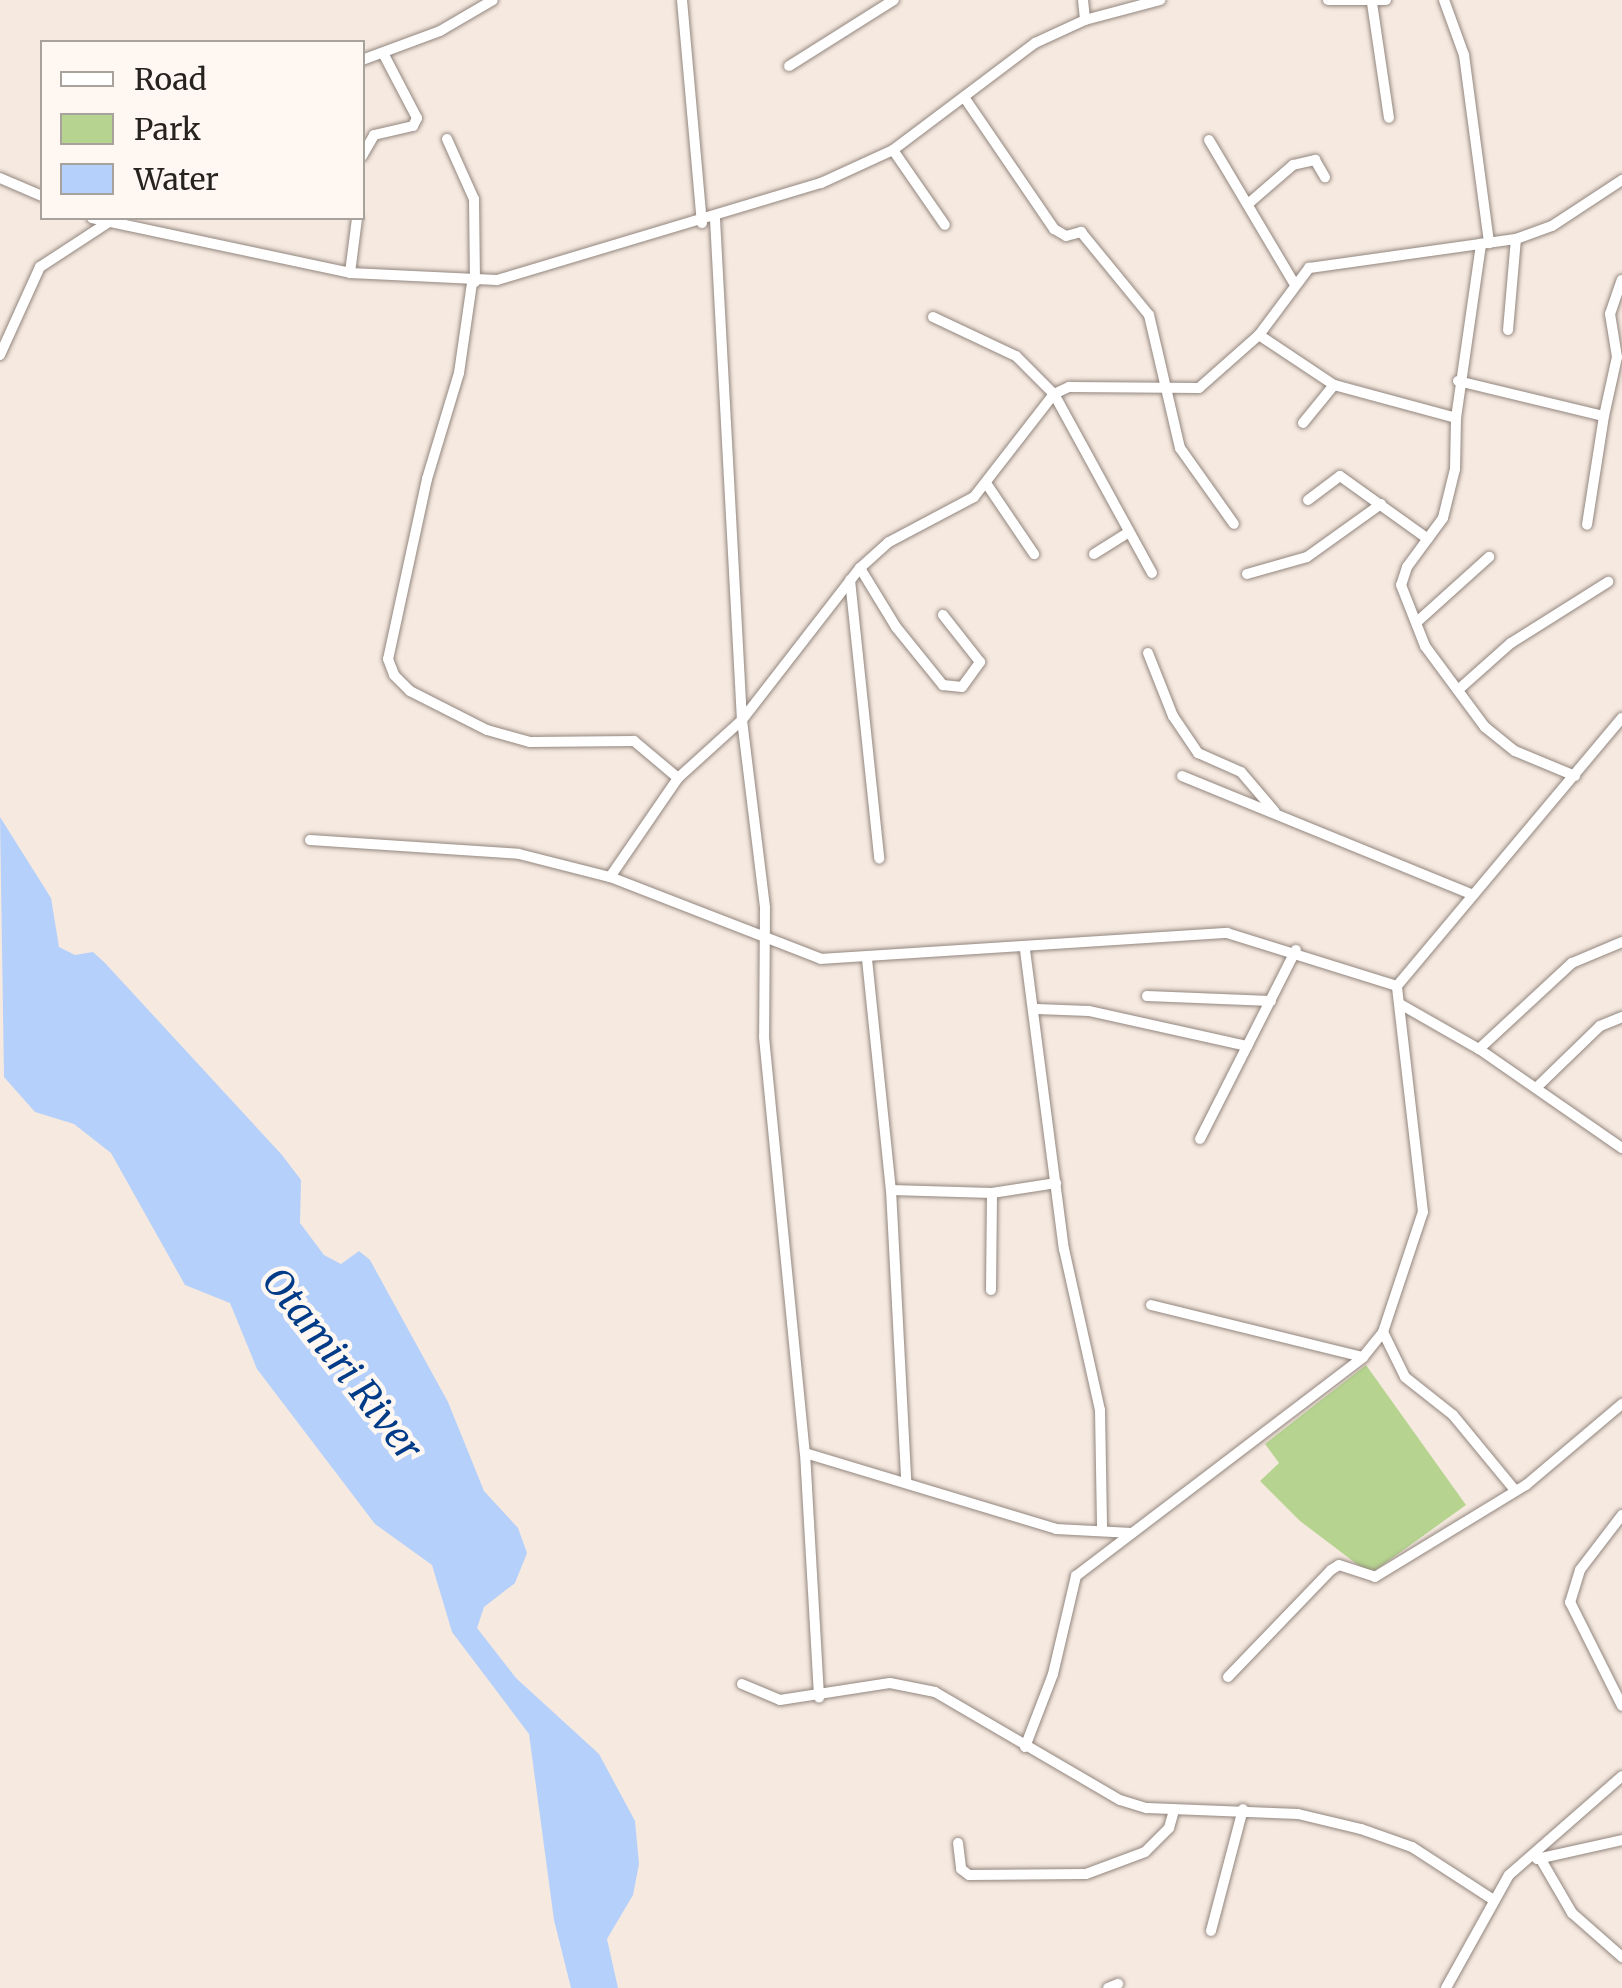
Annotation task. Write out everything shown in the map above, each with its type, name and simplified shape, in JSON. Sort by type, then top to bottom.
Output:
[{"type":"street","points":[[365,59],[384,55],[493,0]]},
{"type":"street","points":[[682,0],[702,223]]},
{"type":"street","points":[[790,66],[894,0]]},
{"type":"street","points":[[1084,0],[1086,20]]},
{"type":"street","points":[[0,355],[40,267],[111,220],[350,273],[474,282],[702,223],[894,150],[1036,43],[1086,20],[1160,0]]},
{"type":"street","points":[[1328,0],[1386,0]]},
{"type":"street","points":[[1444,0],[1464,54],[1485,243],[1458,381],[1452,487],[1428,539],[1402,577],[1426,646],[1501,742],[1575,776]]},
{"type":"street","points":[[1372,3],[1389,118]]},
{"type":"street","points":[[365,151],[374,135],[413,126],[417,118],[384,55]]},
{"type":"street","points":[[964,98],[1054,229],[1066,236],[1081,232],[1149,315],[1180,448],[1234,524]]},
{"type":"street","points":[[446,139],[474,199],[474,282],[459,373],[427,478],[388,659],[394,675],[410,690],[487,730],[530,742],[634,741],[678,778]]},
{"type":"street","points":[[1209,140],[1294,283]]},
{"type":"street","points":[[894,150],[945,225]]},
{"type":"street","points":[[1248,204],[1294,165],[1316,160],[1325,177]]},
{"type":"street","points":[[0,178],[40,195]]},
{"type":"street","points":[[610,877],[678,778],[742,720],[860,568],[889,542],[958,508],[986,483],[1054,394],[1069,387],[1199,388],[1259,335],[1294,283],[1325,262],[1516,240],[1552,226],[1622,180]]},
{"type":"street","points":[[715,218],[742,720],[765,941],[764,1037],[806,1453],[818,1698]]},
{"type":"street","points":[[350,273],[357,220]]},
{"type":"street","points":[[1508,330],[1516,240]]},
{"type":"street","points":[[1587,524],[1617,357],[1610,314],[1622,280]]},
{"type":"street","points":[[933,318],[1016,356],[1054,394],[1152,573]]},
{"type":"street","points":[[1259,335],[1334,385],[1456,418]]},
{"type":"street","points":[[1458,381],[1604,416]]},
{"type":"street","points":[[1302,423],[1334,385]]},
{"type":"street","points":[[1308,500],[1340,476],[1428,539]]},
{"type":"street","points":[[986,483],[1034,554]]},
{"type":"street","points":[[1247,574],[1307,557],[1381,504]]},
{"type":"street","points":[[1094,554],[1128,533]]},
{"type":"street","points":[[1418,620],[1489,557]]},
{"type":"street","points":[[860,568],[896,627],[944,685],[962,687],[980,662],[943,615]]},
{"type":"street","points":[[850,580],[879,858]]},
{"type":"street","points":[[1458,690],[1510,643],[1608,582]]},
{"type":"street","points":[[1148,653],[1173,716],[1198,753],[1241,772],[1276,813]]},
{"type":"street","points":[[1025,1747],[1052,1674],[1071,1584],[1363,1357],[1384,1332],[1423,1212],[1397,986],[1622,718]]},
{"type":"street","points":[[1182,776],[1473,895]]},
{"type":"street","points":[[310,840],[520,854],[610,877],[796,954],[868,959],[1226,932],[1296,950],[1397,986]]},
{"type":"street","points":[[1479,1049],[1572,963],[1622,942]]},
{"type":"street","points":[[1025,950],[1036,1008],[1056,1184],[1100,1410],[1102,1530]]},
{"type":"street","points":[[1200,1139],[1296,950]]},
{"type":"street","points":[[868,959],[891,1190],[906,1482]]},
{"type":"street","points":[[1147,996],[1270,1000]]},
{"type":"street","points":[[1400,1004],[1479,1049],[1622,1148]]},
{"type":"street","points":[[1036,1008],[1089,1011],[1247,1046]]},
{"type":"street","points":[[1536,1088],[1600,1026],[1622,1017]]},
{"type":"street","points":[[891,1190],[992,1193],[1056,1184]]},
{"type":"street","points":[[991,1290],[992,1193]]},
{"type":"street","points":[[1151,1305],[1363,1357]]},
{"type":"street","points":[[1384,1332],[1405,1377],[1453,1415],[1514,1489]]},
{"type":"street","points":[[1228,1678],[1331,1570],[1340,1565],[1375,1578],[1514,1489],[1622,1404]]},
{"type":"street","points":[[806,1453],[1056,1529],[1132,1533]]},
{"type":"street","points":[[1622,1515],[1580,1570],[1570,1602],[1622,1706]]},
{"type":"street","points":[[742,1684],[780,1700],[818,1698],[890,1683],[936,1692],[1120,1800],[1174,1810],[1243,1809],[1298,1814],[1390,1838],[1492,1899]]},
{"type":"street","points":[[1446,1988],[1492,1899],[1526,1861],[1622,1776]]},
{"type":"street","points":[[1212,1931],[1243,1809]]},
{"type":"street","points":[[958,1843],[961,1869],[969,1875],[1086,1874],[1144,1852],[1168,1828],[1174,1810]]},
{"type":"street","points":[[1526,1861],[1622,1840]]},
{"type":"street","points":[[1540,1858],[1572,1913],[1622,1957]]},
{"type":"green space","points":[[1366,1365],[1466,1505],[1370,1574],[1300,1521],[1260,1481],[1279,1463],[1265,1444]]},
{"type":"water","name":"Otamiri River","points":[[0,817],[51,898],[59,947],[75,955],[93,952],[105,963],[282,1155],[301,1180],[300,1223],[324,1255],[341,1264],[359,1251],[370,1260],[448,1402],[484,1491],[518,1528],[527,1553],[515,1583],[484,1607],[477,1628],[516,1678],[599,1754],[635,1821],[639,1864],[633,1895],[607,1939],[618,1988],[571,1988],[554,1920],[529,1734],[452,1632],[432,1565],[375,1524],[257,1369],[230,1303],[185,1285],[111,1153],[74,1124],[35,1112],[4,1077]]}]
